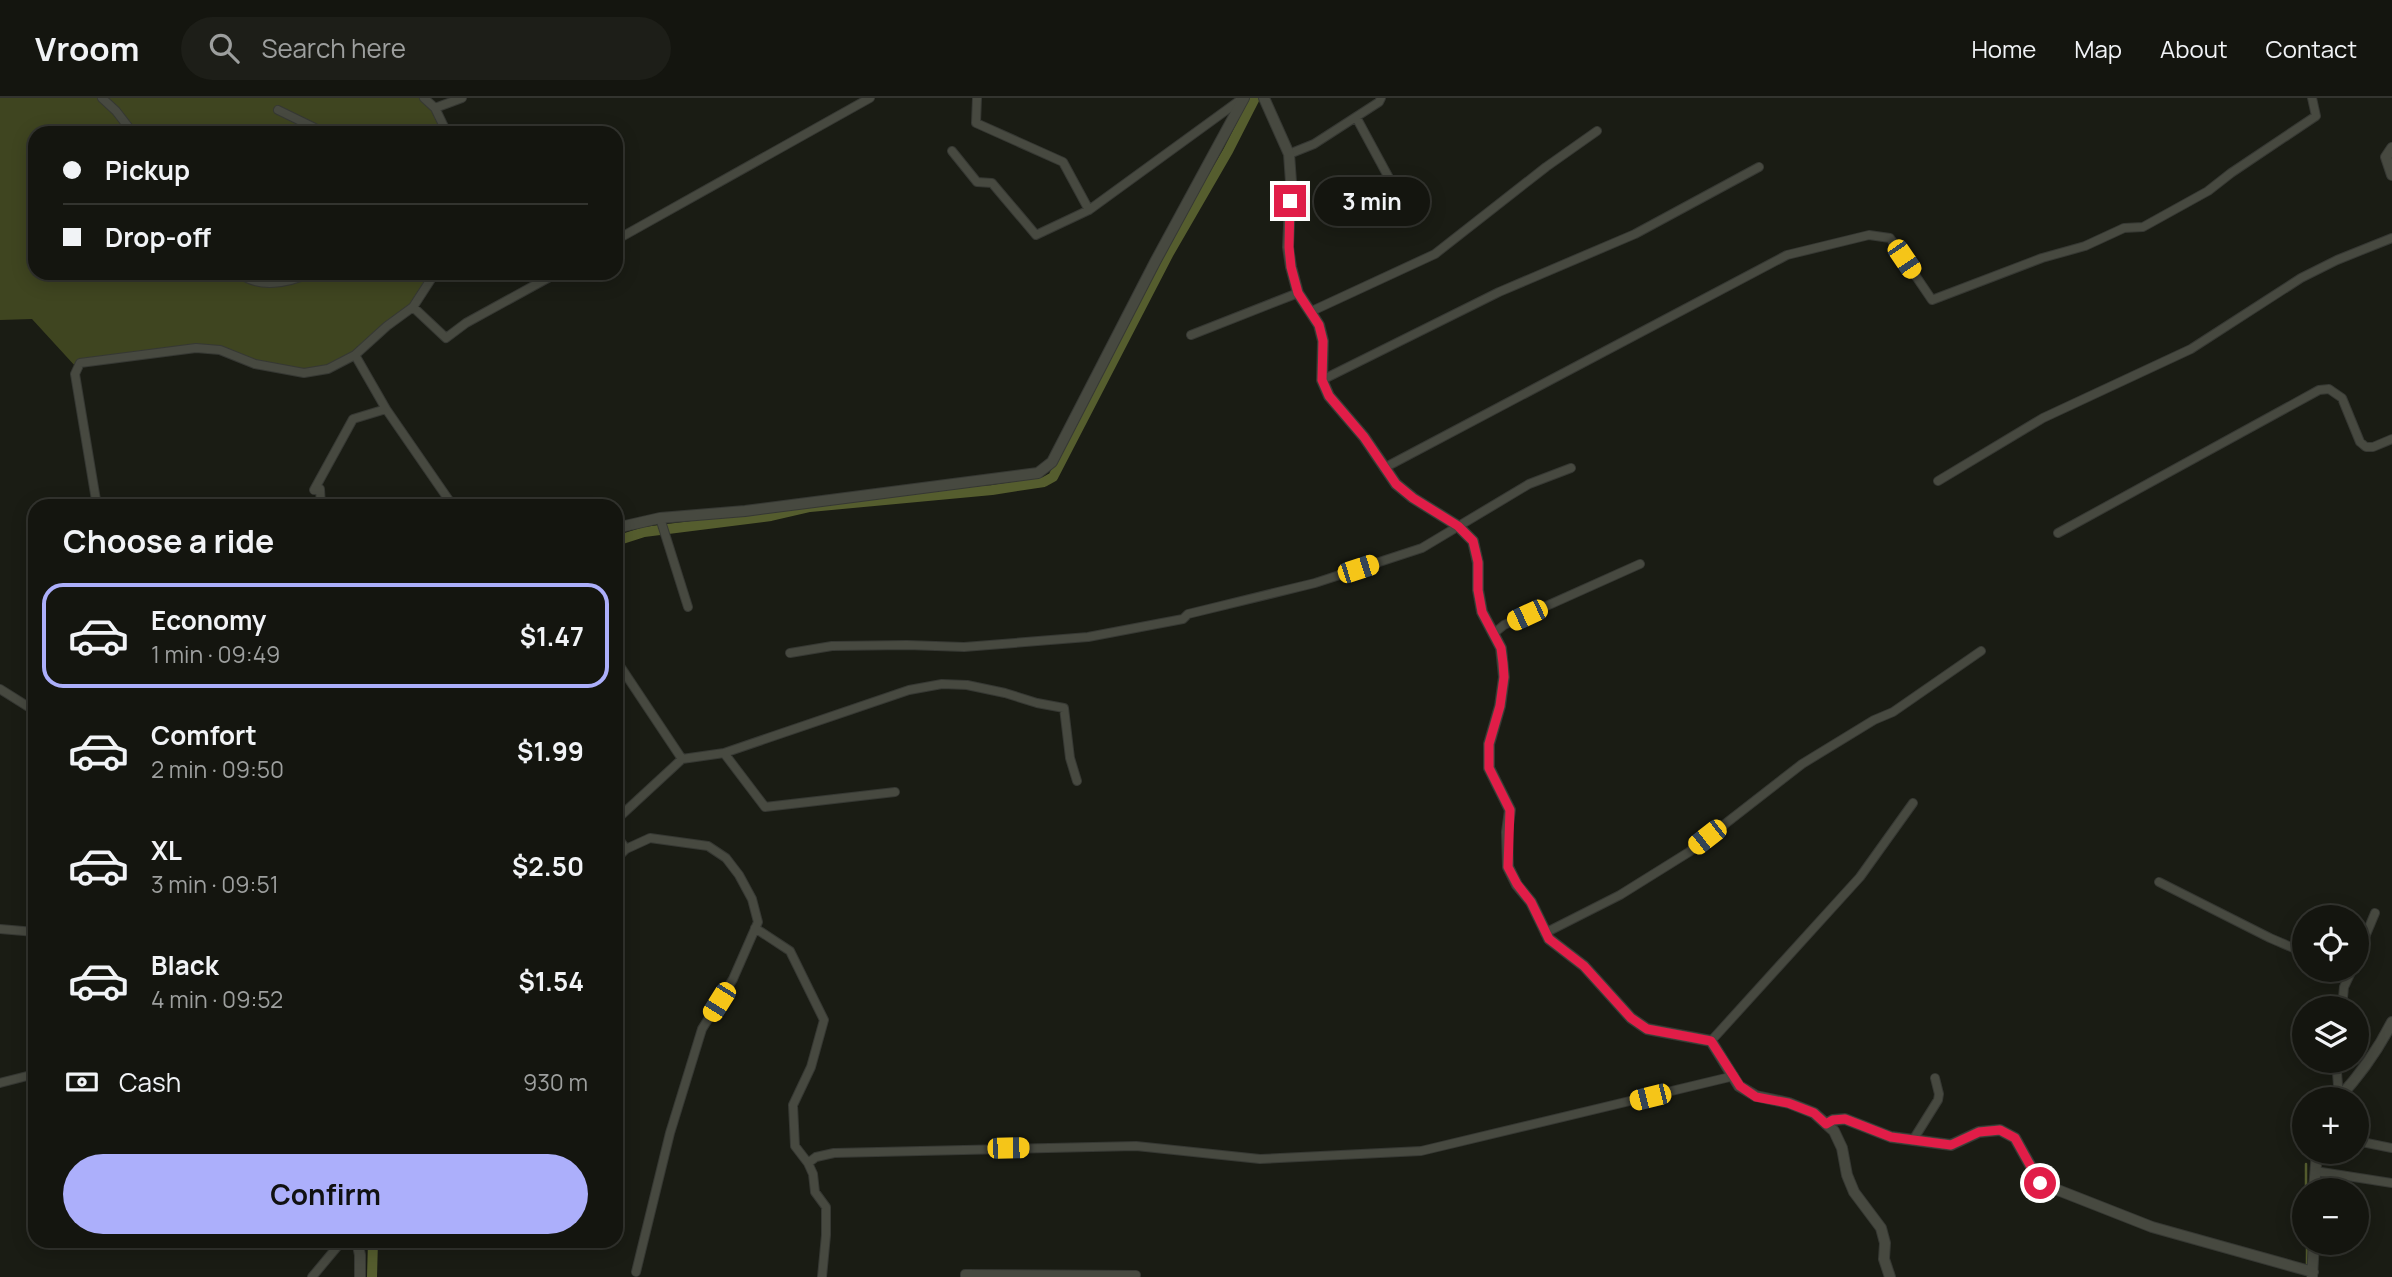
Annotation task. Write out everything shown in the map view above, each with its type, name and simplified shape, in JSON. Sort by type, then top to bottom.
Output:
[{"type":"street","points":[[102,98],[116,110],[128,126]]},
{"type":"street","points":[[424,98],[435,108],[444,126]]},
{"type":"street","points":[[435,108],[462,98]]},
{"type":"street","points":[[623,236],[870,98]]},
{"type":"street","points":[[977,98],[976,123],[1063,162],[1088,210]]},
{"type":"street","points":[[952,151],[977,182],[992,183],[1036,235],[1088,210],[1244,98]]},
{"type":"street","points":[[623,528],[662,525],[745,511],[1038,473],[1052,462],[1155,262],[1244,98]]},
{"type":"street","points":[[1289,154],[1314,144],[1379,102],[1381,98]]},
{"type":"street","points":[[1384,468],[1787,255],[1869,234],[1890,238],[1932,300],[2042,258],[2085,246],[2124,228],[2143,228],[2208,191],[2316,116],[2312,98]]},
{"type":"street","points":[[1265,99],[1289,154],[1289,247],[1298,293],[1319,325],[1323,341],[1322,380],[1329,396],[1364,437],[1396,484],[1458,526],[1473,541],[1478,562],[1478,590],[1482,612],[1501,648],[1504,677],[1500,706],[1489,744],[1489,768],[1510,810],[1508,867],[1517,884],[1531,902],[1549,939],[1584,966],[1631,1018],[1647,1029],[1711,1041],[1740,1086],[1756,1097],[1788,1103],[1814,1113],[1834,1131],[1842,1148],[1847,1175],[1854,1192],[1881,1228],[1885,1243],[1884,1259],[1890,1277]]},
{"type":"street","points":[[278,110],[312,126]]},
{"type":"street","points":[[1356,117],[1409,215]]},
{"type":"street","points":[[1312,311],[1435,254],[1546,167],[1597,131]]},
{"type":"street","points":[[2392,148],[2386,157],[2392,176]]},
{"type":"street","points":[[1322,380],[1499,292],[1635,234],[1759,167]]},
{"type":"street","points":[[1938,481],[2043,418],[2191,349],[2301,278],[2392,238]]},
{"type":"street","points":[[257,280],[274,283],[297,280]]},
{"type":"street","points":[[96,499],[75,374],[80,363],[196,348],[220,350],[255,364],[304,373],[328,369],[355,355],[413,307],[430,280]]},
{"type":"street","points":[[413,307],[446,338],[466,323],[544,280]]},
{"type":"street","points":[[1191,335],[1298,293]]},
{"type":"street","points":[[355,355],[386,409],[448,499]]},
{"type":"street","points":[[2058,533],[2319,390],[2329,389],[2342,398],[2360,442],[2366,447],[2392,439]]},
{"type":"street","points":[[321,499],[320,489],[314,490],[353,419],[386,409]]},
{"type":"street","points":[[790,653],[832,646],[964,647],[1088,637],[1184,619],[1188,614],[1315,583],[1422,548],[1529,484],[1571,468]]},
{"type":"street","points":[[662,525],[688,607]]},
{"type":"street","points":[[1493,634],[1504,625],[1640,564]]},
{"type":"street","points":[[1545,933],[1620,895],[1689,852],[1802,764],[1874,720],[1894,712],[1981,651]]},
{"type":"street","points":[[623,672],[682,759]]},
{"type":"street","points":[[623,814],[682,759],[724,753],[909,690],[942,684],[967,685],[1064,708],[1070,758],[1077,781]]},
{"type":"street","points":[[0,688],[28,706]]},
{"type":"street","points":[[724,753],[765,807],[895,792]]},
{"type":"street","points":[[1711,1041],[1860,877],[1913,803]]},
{"type":"street","points":[[623,852],[650,838],[708,846],[726,858],[739,875],[752,899],[758,922],[733,979],[702,1029],[670,1133],[636,1272]]},
{"type":"street","points":[[623,845],[626,849]]},
{"type":"street","points":[[2159,882],[2292,947]]},
{"type":"street","points":[[2369,927],[2375,913]]},
{"type":"street","points":[[755,928],[790,951],[824,1020],[811,1067],[793,1105],[795,1146],[808,1163],[813,1174],[815,1192],[826,1207],[822,1277]]},
{"type":"street","points":[[0,929],[28,931]]},
{"type":"street","points":[[2350,1087],[2381,1043],[2392,1022]]},
{"type":"street","points":[[0,1083],[28,1076]]},
{"type":"street","points":[[808,1163],[816,1157],[834,1153],[970,1149],[1136,1146],[1260,1159],[1421,1151],[1734,1076]]},
{"type":"street","points":[[1913,1140],[1938,1100],[1935,1079]]},
{"type":"street","points":[[1826,1124],[1845,1119],[1891,1137],[1951,1145],[1979,1132],[2000,1130],[2015,1138],[2040,1183],[2152,1227],[2308,1272]]},
{"type":"street","points":[[2369,1143],[2392,1148]]},
{"type":"street","points":[[2315,1178],[2316,1164]]},
{"type":"street","points":[[2315,1171],[2392,1183]]},
{"type":"street","points":[[312,1277],[336,1248]]},
{"type":"street","points":[[359,1248],[360,1277]]},
{"type":"street","points":[[965,1277],[965,1274],[1136,1275]]},
{"type":"green space","points":[[0,98],[424,98],[442,126],[28,126],[28,280],[430,280],[413,307],[355,355],[304,373],[220,350],[196,348],[76,367],[32,319],[0,320]]},
{"type":"waterway","points":[[623,539],[644,532],[771,516],[810,507],[992,490],[1044,482],[1053,477],[1169,253],[1228,151],[1255,98]]},
{"type":"waterway","points":[[2306,1164],[2306,1178]]},
{"type":"waterway","points":[[372,1277],[373,1248]]},
{"type":"waterway","points":[[2307,1255],[2307,1267]]},
{"type":"route","points":[[1290,201],[1291,267],[1298,293],[1319,325],[1323,341],[1322,380],[1329,396],[1364,437],[1396,484],[1458,526],[1473,541],[1478,562],[1478,590],[1482,612],[1501,648],[1504,677],[1500,706],[1489,744],[1489,768],[1510,810],[1507,832],[1508,867],[1531,902],[1549,939],[1584,966],[1631,1018],[1647,1029],[1711,1041],[1740,1086],[1756,1097],[1788,1103],[1814,1113],[1826,1124],[1845,1119],[1891,1137],[1951,1145],[1979,1132],[2000,1130],[2015,1138],[2040,1183]]}]
